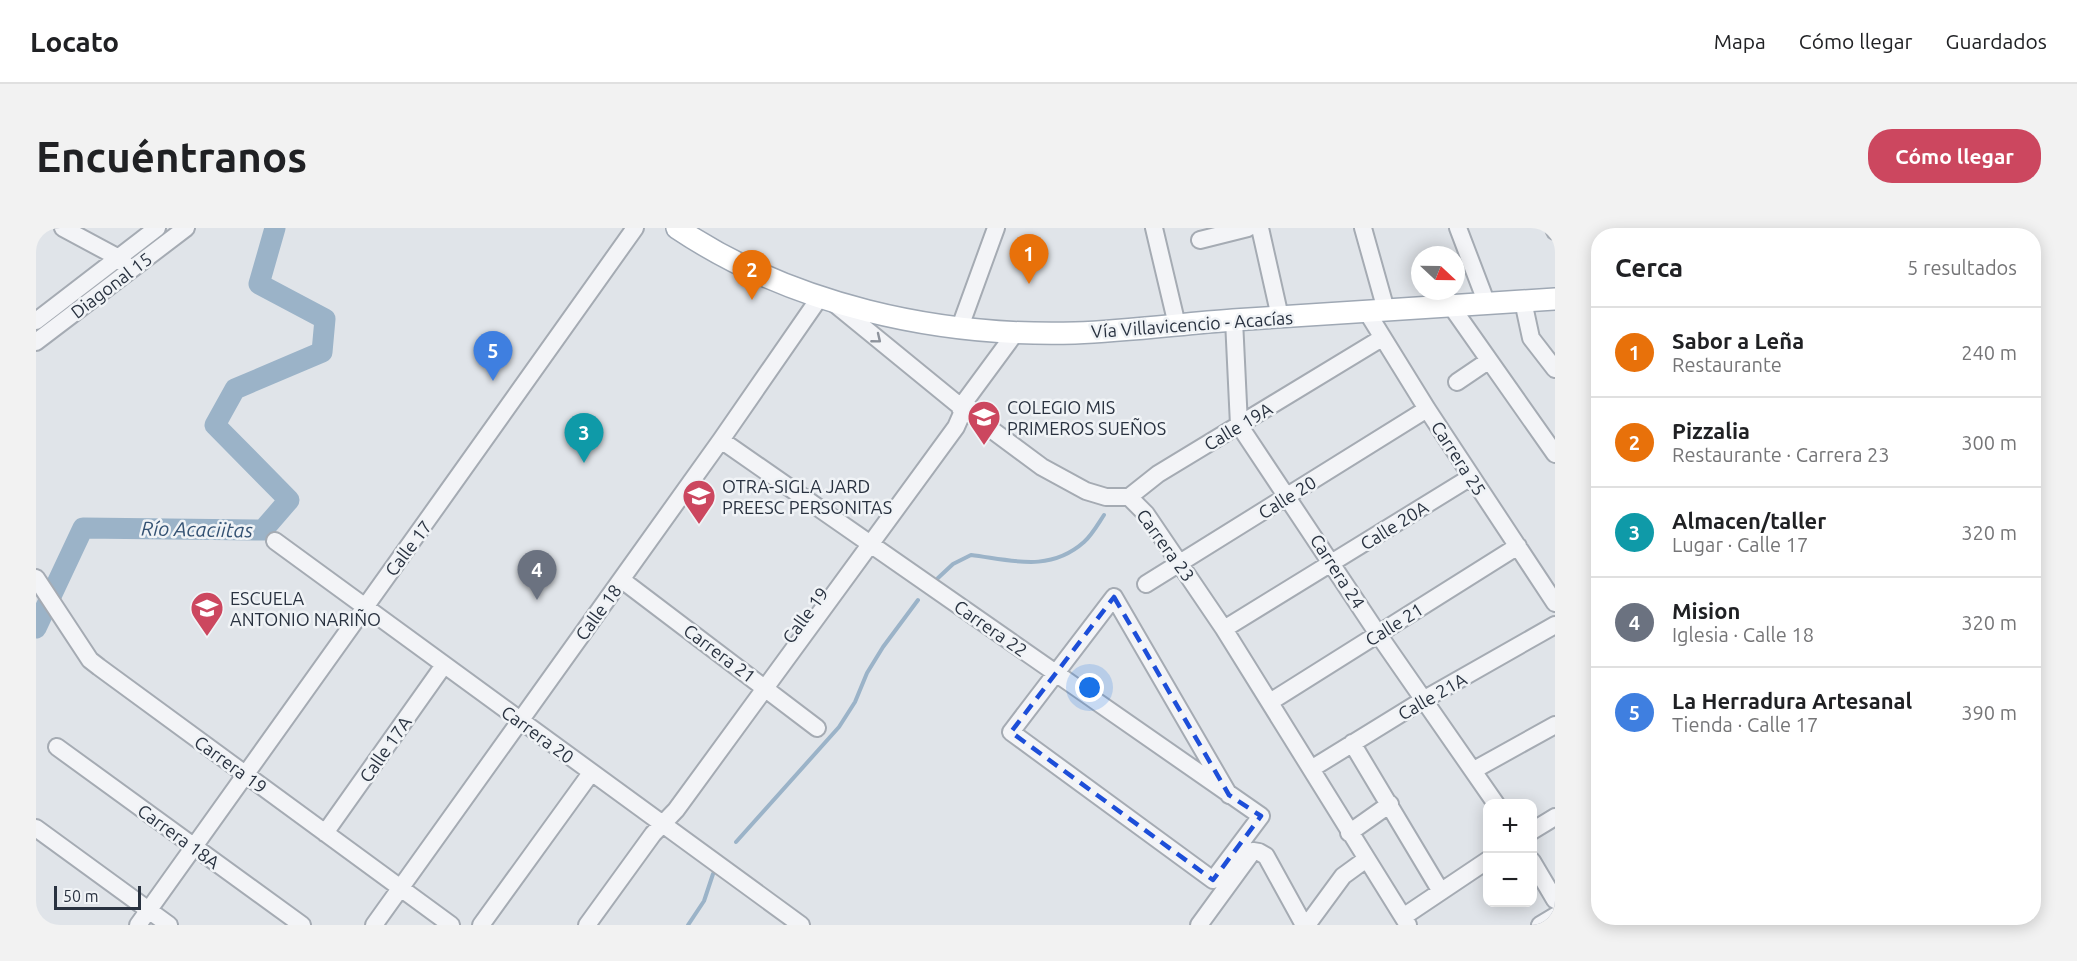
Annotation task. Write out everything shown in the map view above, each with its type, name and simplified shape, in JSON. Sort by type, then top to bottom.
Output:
[{"type":"main road","name":"Carrera 23","points":[[677,228],[731,260],[826,299]]},
{"type":"main road","name":"Vía Villavicencio - Acacías","points":[[826,299],[884,314],[960,327],[1016,332],[1085,332],[1555,299]]},
{"type":"street","name":"Diagonal 15","points":[[36,321],[157,228]]},
{"type":"street","name":"Diagonal 15","points":[[36,342],[186,228]]},
{"type":"street","name":"Calle 17","points":[[138,925],[635,228]]},
{"type":"street","points":[[960,327],[996,228]]},
{"type":"street","points":[[1154,228],[1177,325]]},
{"type":"street","points":[[1200,240],[1248,228]]},
{"type":"street","points":[[1260,228],[1280,317]]},
{"type":"street","name":"Carrera 25","points":[[1364,228],[1382,338],[1555,603]]},
{"type":"street","points":[[1458,228],[1487,304]]},
{"type":"street","points":[[70,229],[119,258],[131,271]]},
{"type":"street","name":"Carrera 23","points":[[826,299],[1042,466],[1086,492],[1106,497],[1129,497],[1146,514],[1224,629],[1365,860],[1405,921]]},
{"type":"street","name":"Calle 18","points":[[374,925],[826,299]]},
{"type":"street","points":[[1523,301],[1531,338],[1555,369]]},
{"type":"street","points":[[1451,306],[1555,454]]},
{"type":"street","points":[[1234,320],[1239,425]]},
{"type":"street","name":"Calle 19","points":[[587,925],[866,541],[947,421],[964,407],[1016,332]]},
{"type":"street","name":"Calle 19A","points":[[1129,497],[1158,474],[1350,360],[1382,338]]},
{"type":"street","points":[[1457,382],[1488,361]]},
{"type":"street","name":"Calle 20","points":[[1146,584],[1427,409]]},
{"type":"street","name":"Carrera 24","points":[[1239,425],[1288,495],[1378,634],[1493,799]]},
{"type":"street","name":"Carrera 22","points":[[722,440],[1260,816],[1213,880],[1011,732],[1055,673]]},
{"type":"street","name":"Calle 20A","points":[[1224,629],[1471,477]]},
{"type":"street","name":"Carrera 20","points":[[275,541],[591,773],[658,827],[801,925]]},
{"type":"street","name":"Calle 21","points":[[1270,702],[1518,546]]},
{"type":"street","name":"Carrera 19","points":[[36,578],[90,660],[451,925]]},
{"type":"street","name":"Carrera 21","points":[[622,580],[761,683],[817,728]]},
{"type":"street","points":[[1055,673],[1114,597],[1229,795]]},
{"type":"street","name":"Calle 21A","points":[[1311,769],[1423,700],[1555,626]]},
{"type":"street","name":"Calle 17A","points":[[325,833],[444,665]]},
{"type":"street","points":[[1474,770],[1555,725]]},
{"type":"street","points":[[1352,743],[1440,890]]},
{"type":"street","name":"Carrera 18A","points":[[57,747],[302,925]]},
{"type":"street","points":[[481,925],[591,773]]},
{"type":"street","points":[[1349,833],[1393,808]]},
{"type":"street","points":[[1537,828],[1555,817]]},
{"type":"street","points":[[36,828],[169,925]]},
{"type":"street","points":[[1199,925],[1246,857],[1253,851],[1266,856],[1306,925],[1343,876],[1365,860]]},
{"type":"street","points":[[1405,921],[1440,890],[1483,863]]},
{"type":"street","points":[[1537,868],[1555,900]]},
{"type":"street","points":[[1540,925],[1555,916]]},
{"type":"highlighted area","points":[[1114,597],[1229,795],[1261,816],[1213,880],[1011,732]]},
{"type":"waterway","name":"Río Acaciitas","points":[[36,628],[83,528],[263,530],[289,500],[215,425],[235,389],[322,352],[325,319],[259,284],[275,228]]},
{"type":"waterway","points":[[938,578],[953,564],[971,555],[1029,562],[1057,558],[1071,552],[1084,542],[1104,515]]},
{"type":"waterway","points":[[736,842],[839,727],[855,702],[867,673],[883,647],[918,600]]},
{"type":"waterway","points":[[688,925],[704,901],[713,874]]},
{"type":"place","name":"Sabor a Leña","points":[[1029,284]]},
{"type":"place","name":"Pizzalia","points":[[752,300]]},
{"type":"place","name":"La Herradura Artesanal","points":[[493,381]]},
{"type":"place","name":"COLEGIO MIS PRIMEROS SUEÑOS","points":[[984,446]]},
{"type":"place","name":"Almacen/taller","points":[[584,463]]},
{"type":"place","name":"OTRA-SIGLA JARD PREESC PERSONITAS","points":[[699,525]]},
{"type":"place","name":"Mision","points":[[537,600]]},
{"type":"place","name":"ESCUELA ANTONIO NARIÑO","points":[[207,637]]}]
